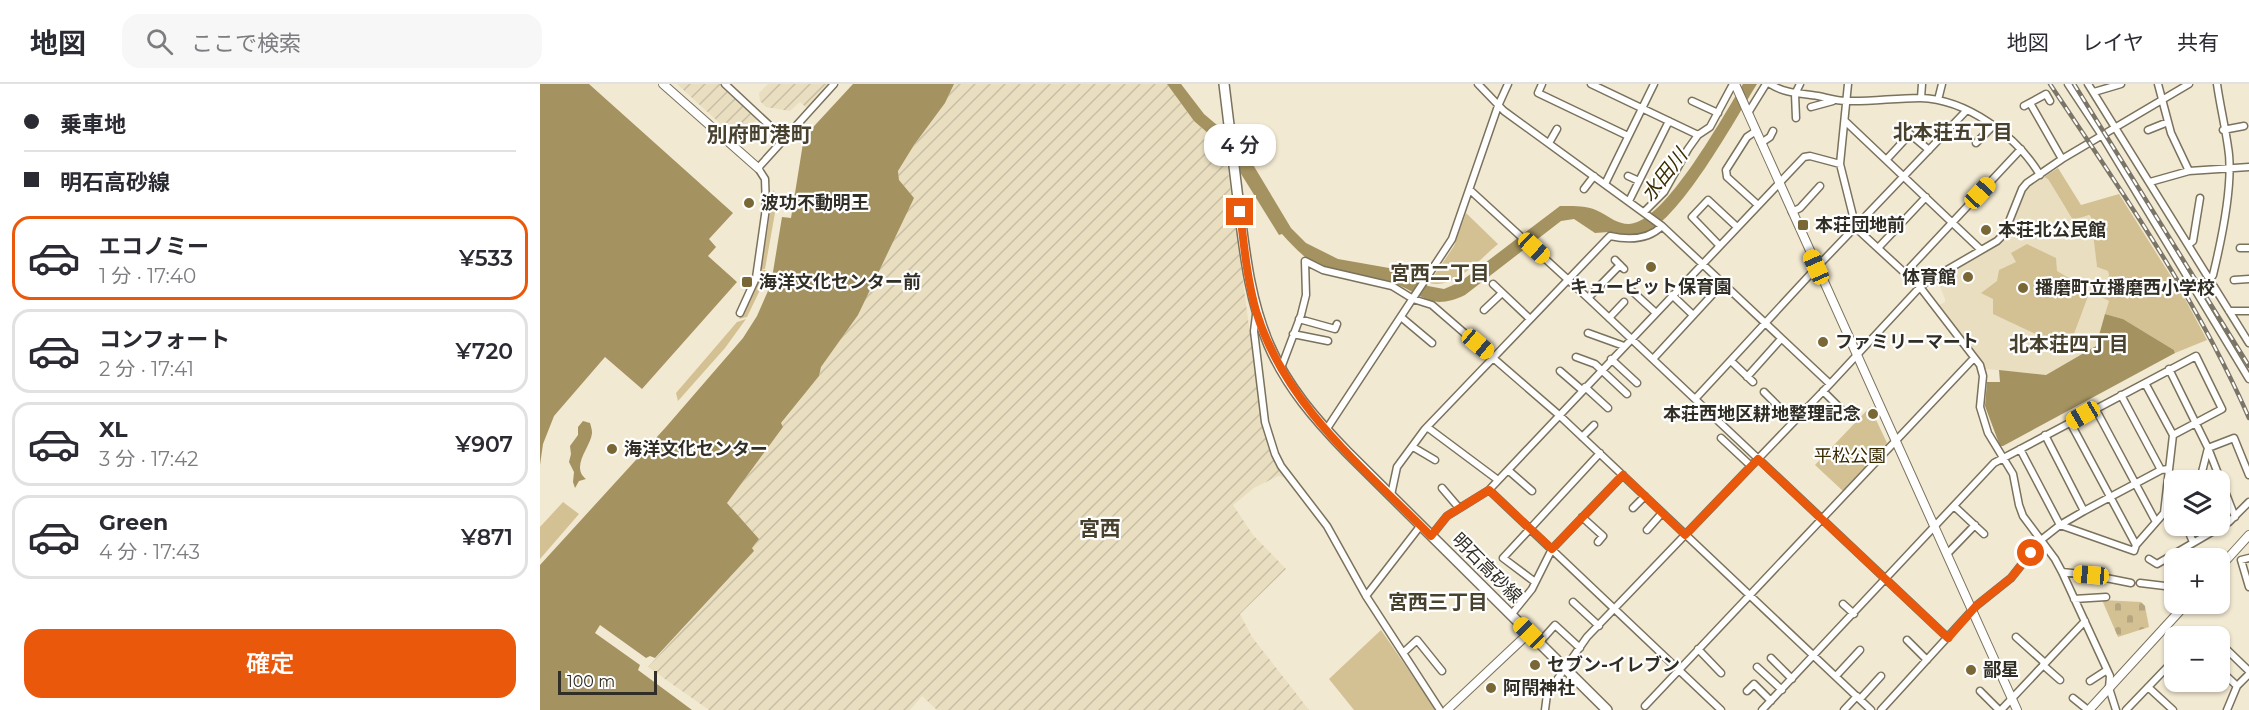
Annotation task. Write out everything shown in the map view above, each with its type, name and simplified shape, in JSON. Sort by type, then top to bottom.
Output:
[{"type":"main road","name":"明石高砂線","points":[[1224,84],[1246,259],[1257,313],[1270,346],[1294,390],[1326,430],[1607,710]]},
{"type":"street","points":[[663,84],[758,168],[765,179],[766,208],[756,278],[740,313]]},
{"type":"street","points":[[725,84],[784,140]]},
{"type":"street","points":[[758,168],[834,84]]},
{"type":"street","points":[[1478,84],[1498,106],[1662,226],[1830,384]]},
{"type":"street","points":[[1326,430],[1452,239],[1498,106],[1508,84]]},
{"type":"street","points":[[1542,84],[1538,93],[1628,136]]},
{"type":"street","points":[[1591,84],[1603,87],[1642,109],[1698,135]]},
{"type":"street","points":[[1605,184],[1654,84]]},
{"type":"street","points":[[1644,212],[1664,192],[1698,135],[1710,127],[1734,84]]},
{"type":"street","points":[[1734,84],[2018,710]]},
{"type":"street","points":[[1748,113],[1768,84],[1781,91],[1835,100],[1921,98],[1938,100],[1982,117],[2021,149],[2040,175]]},
{"type":"street","points":[[1796,118],[1795,94],[1800,84]]},
{"type":"street","points":[[1848,84],[1840,164],[1856,228],[1920,287],[1983,370],[1980,407],[1983,419],[2002,458],[2013,474],[2019,505],[2024,516],[2062,572],[2085,621],[2110,676],[2109,688],[2116,710]]},
{"type":"street","points":[[1921,98],[1922,84]]},
{"type":"street","points":[[1938,100],[1942,84]]},
{"type":"street","points":[[2068,84],[2103,137],[2249,379]]},
{"type":"street","points":[[2088,84],[2211,278],[2249,343]]},
{"type":"street","points":[[2094,92],[2121,84]]},
{"type":"street","points":[[2158,84],[2168,122],[2189,171]]},
{"type":"street","points":[[1545,710],[1547,694],[1587,638],[1823,392],[1920,287],[1928,280],[1997,241],[2004,234],[2022,189],[2027,183],[2062,159],[2103,137],[2189,84]]},
{"type":"street","points":[[2211,278],[2220,248],[2229,170],[2228,147],[2223,130],[2217,84]]},
{"type":"street","points":[[2050,101],[2046,94],[2027,105],[2062,159]]},
{"type":"street","points":[[1692,100],[1718,113]]},
{"type":"street","points":[[1811,107],[1835,100]]},
{"type":"street","points":[[1695,399],[1816,267],[1856,228],[1966,111]]},
{"type":"street","points":[[1629,201],[1669,121]]},
{"type":"street","points":[[1845,121],[1981,250]]},
{"type":"street","points":[[2148,130],[2168,122]]},
{"type":"street","points":[[1976,143],[1993,126]]},
{"type":"street","points":[[2223,130],[2244,126]]},
{"type":"street","points":[[1549,143],[1557,129]]},
{"type":"street","points":[[1756,131],[1747,138],[1726,170],[1727,177],[1758,205]]},
{"type":"street","points":[[1761,143],[1770,137],[1773,131]]},
{"type":"street","points":[[1887,159],[1910,134],[1929,150]]},
{"type":"street","points":[[1905,273],[2021,149]]},
{"type":"street","points":[[1729,150],[1736,154]]},
{"type":"street","points":[[1431,536],[1447,516],[1489,490],[1719,245],[1807,156],[1840,164]]},
{"type":"street","points":[[2150,182],[2189,171],[2249,167]]},
{"type":"street","points":[[1584,189],[1594,176]]},
{"type":"street","points":[[1628,176],[1639,181]]},
{"type":"street","points":[[1792,212],[1820,186]]},
{"type":"street","points":[[1470,190],[1519,233],[1885,581],[1948,638]]},
{"type":"street","points":[[1878,248],[1926,197]]},
{"type":"street","points":[[2189,244],[2193,241],[2196,206],[2200,198]]},
{"type":"street","points":[[1719,245],[1692,217],[1708,200],[1737,227]]},
{"type":"street","points":[[1391,495],[1397,467],[1427,428],[1610,236],[1633,239],[1654,232],[1662,226]]},
{"type":"street","points":[[2241,248],[2249,248]]},
{"type":"street","points":[[1281,368],[1306,295],[1305,261],[1334,273],[1392,286],[1413,299],[1432,305],[1559,415],[1871,710]]},
{"type":"street","points":[[1588,298],[1619,265]]},
{"type":"street","points":[[2234,280],[2249,279]]},
{"type":"street","points":[[1653,359],[1723,283]]},
{"type":"street","points":[[1493,284],[1530,319]]},
{"type":"street","points":[[1632,291],[1656,313]]},
{"type":"street","points":[[1484,310],[1502,293]]},
{"type":"street","points":[[1672,295],[1693,315]]},
{"type":"street","points":[[1609,318],[1624,302]]},
{"type":"street","points":[[2229,311],[2249,311]]},
{"type":"street","points":[[1257,313],[1254,331],[1259,380],[1265,422],[1275,454],[1281,466],[1327,526],[1366,596],[1440,710]]},
{"type":"street","points":[[1401,317],[1432,343]]},
{"type":"street","points":[[1299,319],[1331,325]]},
{"type":"street","points":[[1588,333],[1624,346]]},
{"type":"street","points":[[1293,334],[1328,341]]},
{"type":"street","points":[[1747,377],[1781,339]]},
{"type":"street","points":[[1762,710],[2002,458],[2196,356],[2222,409],[2173,435]]},
{"type":"street","points":[[1576,357],[1596,364],[1627,394]]},
{"type":"street","points":[[1645,706],[1974,358]]},
{"type":"street","points":[[1611,359],[1637,383]]},
{"type":"street","points":[[1731,361],[1753,382]]},
{"type":"street","points":[[2169,369],[2208,448],[2235,516]]},
{"type":"street","points":[[1560,371],[1608,408]]},
{"type":"street","points":[[2145,383],[2173,435],[2165,470]]},
{"type":"street","points":[[1764,392],[1793,421]]},
{"type":"street","points":[[1823,392],[1846,414]]},
{"type":"street","points":[[2121,395],[2165,470]]},
{"type":"street","points":[[2095,408],[2156,522]]},
{"type":"street","points":[[2070,422],[2136,545]]},
{"type":"street","points":[[1582,437],[1594,424]]},
{"type":"street","points":[[1427,428],[1498,480]]},
{"type":"street","points":[[2045,435],[2084,511]]},
{"type":"street","points":[[1721,438],[1751,466]]},
{"type":"street","points":[[2208,448],[2234,438],[2249,475]]},
{"type":"street","points":[[1413,447],[1435,460]]},
{"type":"street","points":[[2202,470],[2208,448]]},
{"type":"street","points":[[2020,449],[2060,525],[2134,551],[2136,545],[2163,513],[2164,492]]},
{"type":"street","points":[[1535,582],[1503,558],[1600,453]]},
{"type":"street","points":[[1508,470],[1532,491]]},
{"type":"street","points":[[1881,710],[1973,609],[2011,578],[2041,540],[2060,525],[2084,511],[2164,470]]},
{"type":"street","points":[[1511,615],[1535,582],[1552,549],[1623,475]]},
{"type":"street","points":[[1442,488],[1459,508]]},
{"type":"street","points":[[1489,490],[1721,710]]},
{"type":"street","points":[[1634,508],[1645,496]]},
{"type":"street","points":[[2150,559],[2157,564],[2229,522],[2249,502]]},
{"type":"street","points":[[1954,506],[1984,534]]},
{"type":"street","points":[[1647,530],[1662,513]]},
{"type":"street","points":[[1582,518],[1603,536],[1598,542]]},
{"type":"street","points":[[1366,596],[1421,525]]},
{"type":"street","points":[[1947,554],[1975,525]]},
{"type":"street","points":[[2230,556],[2249,535]]},
{"type":"street","points":[[2190,536],[2193,542]]},
{"type":"street","points":[[2249,558],[2241,560],[2249,587]]},
{"type":"street","points":[[2062,572],[2131,583]]},
{"type":"street","points":[[2139,583],[2164,586]]},
{"type":"street","points":[[2074,599],[2106,597]]},
{"type":"street","points":[[1573,602],[1599,626]]},
{"type":"street","points":[[1843,604],[1854,614]]},
{"type":"street","points":[[2073,698],[2088,710],[2177,614]]},
{"type":"street","points":[[1980,692],[2000,710],[2085,621]]},
{"type":"street","points":[[1539,643],[1555,625],[1580,648]]},
{"type":"street","points":[[1447,710],[1529,633]]},
{"type":"street","points":[[2016,637],[2060,680]]},
{"type":"street","points":[[1403,653],[1417,640],[1442,671]]},
{"type":"street","points":[[1907,640],[1927,660]]},
{"type":"street","points":[[1698,649],[1721,673]]},
{"type":"street","points":[[1836,676],[1860,650]]},
{"type":"street","points":[[2226,710],[2237,686],[2249,672],[2230,653]]},
{"type":"street","points":[[1770,658],[1792,679]]},
{"type":"street","points":[[1757,667],[1782,690]]},
{"type":"street","points":[[2090,681],[2107,670]]},
{"type":"street","points":[[2126,710],[2164,670]]},
{"type":"street","points":[[1844,710],[1881,676]]},
{"type":"street","points":[[2230,679],[2237,686]]},
{"type":"street","points":[[1747,692],[1754,684],[1771,701]]},
{"type":"street","points":[[2148,687],[2173,710]]},
{"type":"shaded area","points":[[540,84],[589,84],[733,213],[709,239],[716,247],[708,256],[737,282],[642,389],[605,357],[554,416],[543,444],[540,465]]},
{"type":"shaded area","points":[[677,84],[726,84],[759,117],[738,140]]},
{"type":"shaded area","points":[[768,84],[828,84],[808,109],[800,102],[790,111],[766,107],[760,101],[759,93]]},
{"type":"shaded area","points":[[853,84],[954,84],[945,103],[898,171],[899,180],[914,198],[858,315],[821,367],[819,376],[781,423],[783,427],[727,503],[759,539],[752,548],[754,551],[655,658],[650,656],[646,658],[600,625],[595,633],[640,665],[638,670],[692,710],[540,710],[540,565],[666,427],[743,338],[757,316],[771,284],[782,217],[791,218],[804,137]]},
{"type":"shaded area","points":[[954,84],[1167,84],[1194,121],[1225,148],[1262,423],[1277,462],[1288,478],[1278,476],[1254,488],[1233,505],[1253,535],[1286,569],[1240,614],[1252,637],[1309,710],[937,710],[922,696],[910,710],[709,710],[648,667],[754,551],[752,548],[759,539],[727,503],[783,427],[781,424],[819,376],[821,367],[858,315],[899,180],[898,171],[945,103]]},
{"type":"shaded area","points":[[1167,84],[1181,84],[1204,114],[1237,142],[1291,228],[1306,243],[1338,259],[1389,268],[1428,286],[1444,289],[1460,282],[1560,206],[1591,208],[1625,224],[1643,219],[1659,206],[1676,187],[1743,84],[1757,84],[1688,192],[1655,227],[1640,235],[1631,236],[1612,232],[1595,233],[1574,219],[1561,221],[1465,295],[1439,302],[1387,281],[1329,270],[1304,256],[1282,234],[1279,235],[1225,148],[1194,121]]},
{"type":"shaded area","name":"播磨町立播磨西小学校","points":[[2044,177],[2048,179],[2066,209],[2091,217],[2097,267],[2108,271],[2109,275],[2101,297],[2109,301],[2097,346],[2046,375],[1986,369],[1937,306],[1945,302],[1945,299],[1937,279],[2004,241],[2026,190],[2035,181]]},
{"type":"shaded area","points":[[2105,314],[2123,319],[2174,350],[2175,353],[2000,446],[1985,406],[1987,382],[2000,382],[1999,370],[2046,375],[2096,346]]},
{"type":"shaded area","points":[[583,421],[590,423],[592,433],[580,468],[586,479],[579,481],[575,488],[574,472],[569,462],[570,446],[578,435],[578,427]]},
{"type":"green space","points":[[2058,168],[2081,205],[2119,194],[2184,297],[2207,340],[2175,353],[2174,350],[2123,319],[2105,314],[2109,301],[2101,297],[2109,275],[2108,271],[2097,267],[2091,217],[2089,215],[2073,220],[2048,179],[2044,177]]},
{"type":"green space","points":[[773,190],[778,196],[765,269],[760,270],[767,270],[747,317],[739,319],[754,290],[759,274]]},
{"type":"green space","points":[[1466,213],[1498,244],[1457,278],[1438,284],[1429,283],[1454,246]]},
{"type":"green space","points":[[2027,244],[2056,258],[2057,271],[2090,291],[2072,339],[2059,345],[1993,314],[1993,299],[1981,293],[1997,281],[1999,270],[2016,262],[2011,253]]},
{"type":"green space","points":[[746,319],[725,348],[678,401],[676,393],[737,322]]},
{"type":"green space","name":"平松公園","points":[[1870,407],[1887,443],[1844,492],[1815,465]]},
{"type":"green space","points":[[563,502],[579,514],[540,559],[540,527]]},
{"type":"green space","points":[[2102,600],[2141,602],[2145,606],[2149,627],[2118,637]]},
{"type":"green space","points":[[1381,630],[1436,710],[1354,710],[1329,679]]},
{"type":"railway","points":[[2050,84],[2157,247],[2206,331],[2249,418]]},
{"type":"railway","points":[[2074,84],[2249,366]]},
{"type":"place","name":"波功不動明王","points":[[749,203]]},
{"type":"place","name":"本荘団地前","points":[[1803,225]]},
{"type":"place","name":"本荘北公民館","points":[[1986,230]]},
{"type":"place","name":"キューピット保育園","points":[[1651,267]]},
{"type":"place","name":"体育館","points":[[1968,277]]},
{"type":"place","name":"海洋文化センター前","points":[[747,282]]},
{"type":"place","name":"播磨町立播磨西小学校","points":[[2023,288]]},
{"type":"place","name":"ファミリーマート","points":[[1823,342]]},
{"type":"place","name":"本荘西地区耕地整理記念","points":[[1873,414]]},
{"type":"place","name":"海洋文化センター","points":[[612,449]]},
{"type":"place","name":"セブン-イレブン","points":[[1535,665]]},
{"type":"place","name":"鄙星","points":[[1971,670]]},
{"type":"place","name":"阿閇神社","points":[[1491,688]]},
{"type":"district","name":"北本荘五丁目","points":[[1953,132]]},
{"type":"district","name":"別府町港町","points":[[759,134]]},
{"type":"district","name":"宮西二丁目","points":[[1440,273]]},
{"type":"district","name":"北本荘四丁目","points":[[2069,344]]},
{"type":"district","name":"宮西","points":[[1100,528]]},
{"type":"district","name":"宮西三丁目","points":[[1438,602]]},
{"type":"route","points":[[1240,212],[1246,259],[1257,313],[1276,359],[1294,390],[1317,421],[1431,536],[1447,516],[1489,490],[1552,549],[1623,475],[1685,535],[1758,459],[1948,638],[1976,606],[2011,578],[2031,553]]},
{"type":"water label","name":"水田川","points":[[1664,175]]}]
